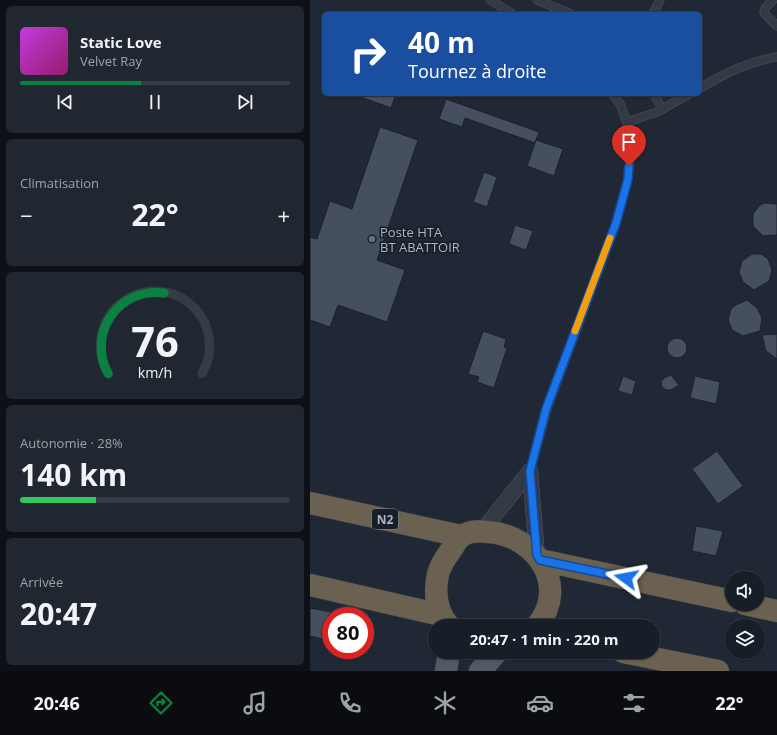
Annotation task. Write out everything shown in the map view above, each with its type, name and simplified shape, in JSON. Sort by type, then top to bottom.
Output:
[{"type":"highway","name":"N2","points":[[310,503],[461,536],[474,531],[482,531],[509,536],[524,543],[538,557],[546,569],[550,586],[549,603],[543,619]]},
{"type":"highway","points":[[444,619],[437,604],[435,587],[439,570],[461,536]]},
{"type":"highway","name":"N2","points":[[538,557],[725,599]]},
{"type":"highway","points":[[310,586],[431,619]]},
{"type":"highway","points":[[765,608],[777,611]]},
{"type":"highway","points":[[657,659],[718,671]]},
{"type":"main road","points":[[446,671],[448,659]]},
{"type":"main road","points":[[480,671],[491,659]]},
{"type":"street","points":[[482,531],[530,471]]},
{"type":"street","points":[[530,471],[538,557]]},
{"type":"lane","points":[[490,0],[501,4],[511,12]]},
{"type":"lane","points":[[537,0],[566,12]]},
{"type":"lane","points":[[655,12],[660,0]]},
{"type":"lane","points":[[773,0],[765,8],[764,13],[777,26]]},
{"type":"lane","points":[[702,87],[726,73],[755,61],[777,57]]},
{"type":"lane","points":[[530,471],[546,409],[616,223],[628,179],[631,152],[627,122],[620,104],[614,96]]},
{"type":"lane","points":[[655,96],[662,109]]},
{"type":"lane","points":[[627,122],[662,109],[685,96]]},
{"type":"building","points":[[358,96],[395,96],[391,108]]},
{"type":"building","points":[[446,99],[539,132],[535,143],[465,118],[462,127],[439,119]]},
{"type":"building","points":[[380,127],[418,140],[377,260],[405,270],[387,322],[338,305],[330,327],[310,320],[310,237],[317,239],[330,201],[352,209]]},
{"type":"building","points":[[536,140],[563,149],[554,176],[527,166]]},
{"type":"building","points":[[484,172],[497,177],[487,207],[473,202]]},
{"type":"building","points":[[765,203],[777,204],[777,235],[763,236],[753,226],[753,214],[760,205]]},
{"type":"building","points":[[515,225],[533,231],[526,250],[509,244]]},
{"type":"building","points":[[752,254],[761,254],[768,259],[772,270],[769,281],[754,290],[743,282],[739,272],[742,261]]},
{"type":"building","points":[[747,300],[757,308],[762,318],[760,331],[743,336],[732,330],[728,320],[731,309]]},
{"type":"building","points":[[483,331],[506,339],[504,347],[507,348],[494,388],[477,382],[479,377],[468,374]]},
{"type":"building","points":[[777,334],[777,359],[766,351],[762,335]]},
{"type":"building","points":[[677,338],[684,341],[687,348],[684,355],[677,358],[670,355],[667,348],[670,341]]},
{"type":"building","points":[[671,375],[679,385],[671,390],[666,390],[662,387],[661,382],[664,378]]},
{"type":"building","points":[[623,376],[636,381],[632,395],[618,391]]},
{"type":"building","points":[[695,376],[720,382],[716,404],[690,398]]},
{"type":"building","points":[[717,451],[743,486],[718,504],[692,469]]},
{"type":"building","points":[[696,526],[723,531],[716,556],[692,551]]},
{"type":"building","points":[[310,608],[322,610],[322,639],[310,636]]},
{"type":"slow traffic","points":[[575,331],[610,238]]},
{"type":"place","name":"Poste HTA BT ABATTOIR","points":[[372,239]]},
{"type":"route","points":[[626,578],[540,560],[537,555],[530,471],[546,409],[616,223],[628,179],[629,166]]}]
